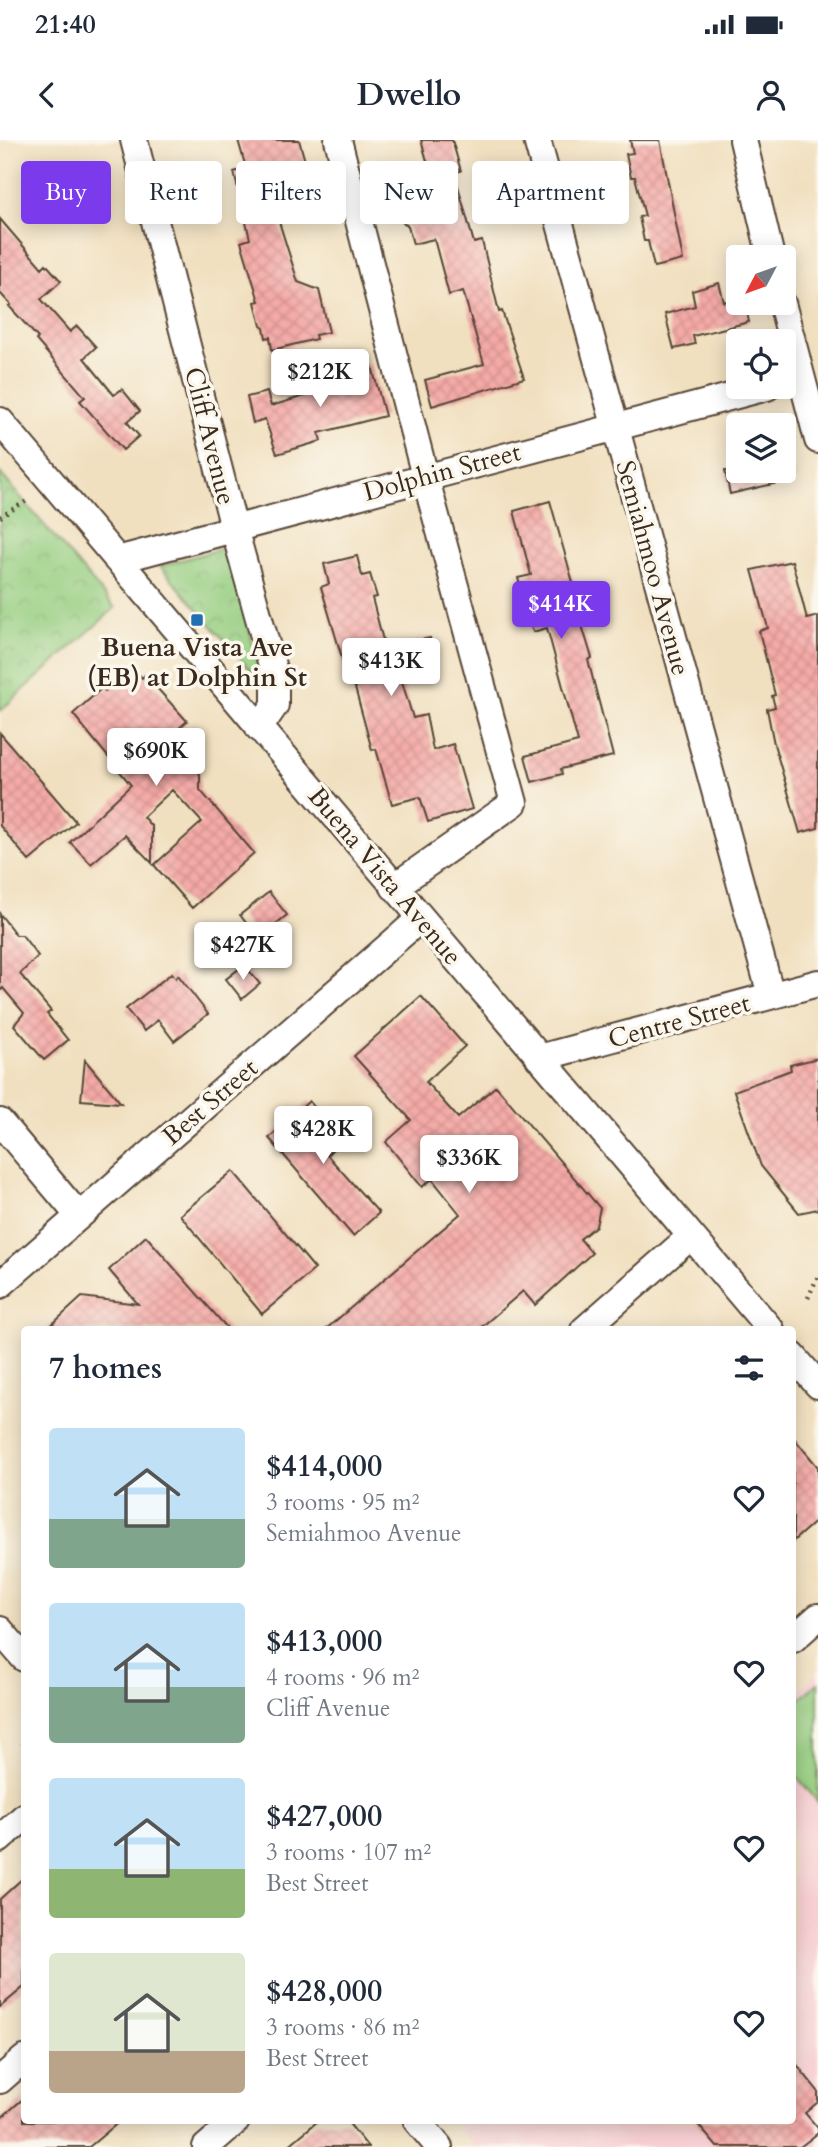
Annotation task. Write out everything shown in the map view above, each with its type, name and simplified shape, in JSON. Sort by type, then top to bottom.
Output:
[{"type":"street","name":"Cliff Avenue","points":[[134,140],[275,676],[275,705],[259,728]]},
{"type":"street","points":[[338,140],[425,476],[514,803],[394,887]]},
{"type":"street","name":"Semiahmoo Avenue","points":[[537,140],[771,995]]},
{"type":"street","points":[[743,140],[768,245]]},
{"type":"street","points":[[785,315],[818,440]]},
{"type":"street","name":"Dolphin Street","points":[[117,560],[726,397]]},
{"type":"street","name":"Buena Vista Avenue","points":[[0,421],[768,1326]]},
{"type":"street","name":"Best Street","points":[[0,1286],[421,918]]},
{"type":"street","name":"Centre Street","points":[[539,1058],[818,983]]},
{"type":"street","points":[[0,1122],[79,1216]]},
{"type":"street","points":[[589,1326],[691,1236]]},
{"type":"street","points":[[796,1359],[818,1385]]},
{"type":"street","points":[[796,1636],[818,1617]]},
{"type":"street","points":[[0,1629],[21,1654]]},
{"type":"street","points":[[0,1839],[21,1820]]},
{"type":"street","points":[[0,2080],[21,2062]]},
{"type":"street","points":[[206,2147],[233,2124]]},
{"type":"street","points":[[420,2124],[439,2147]]},
{"type":"path","points":[[0,517],[30,499]]},
{"type":"path","points":[[808,1298],[818,1276]]},
{"type":"shaded area","points":[[818,1673],[818,2147],[475,2147],[456,2124],[796,2124],[796,1692]]},
{"type":"green space","points":[[0,473],[115,608],[0,711]]},
{"type":"green space","points":[[228,547],[264,686],[160,566]]},
{"type":"green space","points":[[818,1683],[818,1802],[796,1776],[796,1702]]},
{"type":"building","points":[[238,140],[299,140],[305,161],[244,161]]},
{"type":"building","points":[[421,140],[452,140],[461,171],[458,171],[458,161],[427,161]]},
{"type":"building","points":[[630,140],[660,140],[683,260],[654,267],[648,241],[644,241],[639,217],[645,216],[626,154],[633,153]]},
{"type":"building","points":[[458,186],[474,243],[482,241],[499,312],[502,311],[524,378],[432,406],[425,380],[484,364],[463,291],[449,295],[434,239],[413,244],[405,224],[458,224]]},
{"type":"building","points":[[0,219],[42,268],[46,264],[61,281],[41,299],[70,332],[77,326],[96,347],[84,358],[114,395],[122,389],[140,411],[127,422],[139,436],[123,450],[80,401],[85,397],[0,293]]},
{"type":"building","points":[[246,224],[280,224],[298,282],[319,290],[329,332],[315,335],[316,339],[272,350],[270,337],[266,338],[261,326],[255,302],[259,301],[241,242],[250,239]]},
{"type":"building","points":[[719,283],[726,301],[726,315],[748,315],[749,322],[693,336],[695,344],[674,349],[665,314],[695,306],[692,291]]},
{"type":"building","points":[[371,363],[385,416],[319,433],[321,441],[277,454],[265,419],[253,423],[247,397],[267,392],[271,406],[318,392],[314,380]]},
{"type":"building","points":[[728,483],[778,483],[730,494]]},
{"type":"building","points":[[550,501],[583,618],[580,619],[592,658],[588,660],[613,756],[561,769],[562,774],[532,782],[525,756],[578,742],[547,628],[533,632],[518,578],[531,575],[514,511]]},
{"type":"building","points":[[357,556],[362,576],[370,574],[377,597],[372,598],[385,648],[430,638],[434,654],[397,665],[413,718],[426,715],[433,750],[453,744],[472,809],[428,822],[420,797],[392,804],[376,749],[372,750],[352,677],[348,678],[321,587],[329,584],[324,564]]},
{"type":"building","points":[[792,561],[807,619],[818,616],[818,828],[800,833],[774,744],[767,709],[775,707],[772,696],[775,695],[759,631],[768,628],[752,570]]},
{"type":"building","points":[[132,667],[142,678],[145,675],[187,721],[173,734],[195,757],[194,767],[200,774],[200,790],[254,853],[192,908],[154,865],[202,822],[172,790],[143,817],[152,827],[152,863],[125,835],[91,864],[70,842],[131,785],[73,714],[102,688],[105,691]]},
{"type":"building","points":[[0,733],[76,822],[29,861],[0,826]]},
{"type":"building","points":[[269,892],[287,915],[258,938],[240,915]]},
{"type":"building","points":[[0,914],[16,935],[22,935],[38,956],[20,974],[51,1011],[47,1014],[68,1040],[44,1060],[14,1025],[24,1013],[3,988],[0,991]]},
{"type":"building","points":[[244,965],[260,984],[242,999],[226,979]]},
{"type":"building","points":[[172,973],[176,978],[178,975],[208,1014],[174,1041],[158,1020],[144,1031],[126,1009]]},
{"type":"building","points":[[421,996],[465,1046],[426,1082],[458,1118],[496,1086],[600,1208],[596,1226],[580,1239],[592,1253],[535,1305],[523,1291],[483,1326],[330,1326],[460,1214],[432,1179],[422,1187],[386,1142],[411,1120],[354,1056]]},
{"type":"building","points":[[818,1058],[818,1209],[799,1213],[761,1166],[734,1091],[791,1070],[790,1065]]},
{"type":"building","points":[[85,1060],[121,1103],[81,1100]]},
{"type":"building","points":[[309,1101],[342,1139],[327,1155],[379,1213],[353,1236],[269,1138]]},
{"type":"building","points":[[233,1171],[315,1269],[262,1314],[180,1215]]},
{"type":"building","points":[[146,1236],[225,1326],[50,1326],[82,1297],[138,1304],[109,1270]]},
{"type":"building","points":[[796,1441],[818,1467],[818,1519],[796,1538]]},
{"type":"building","points":[[21,1880],[21,1990],[0,2007],[0,1899]]},
{"type":"building","points":[[796,2064],[818,2091],[818,2102],[805,2113],[818,2128],[818,2133],[800,2147],[717,2147],[698,2124],[796,2124]]},
{"type":"building","points":[[21,2101],[21,2124],[116,2124],[89,2147],[0,2147],[0,2119]]},
{"type":"building","points":[[314,2124],[349,2124],[368,2147],[287,2147]]},
{"type":"place","name":"Buena Vista Ave (EB) at Dolphin St","points":[[197,620]]}]
